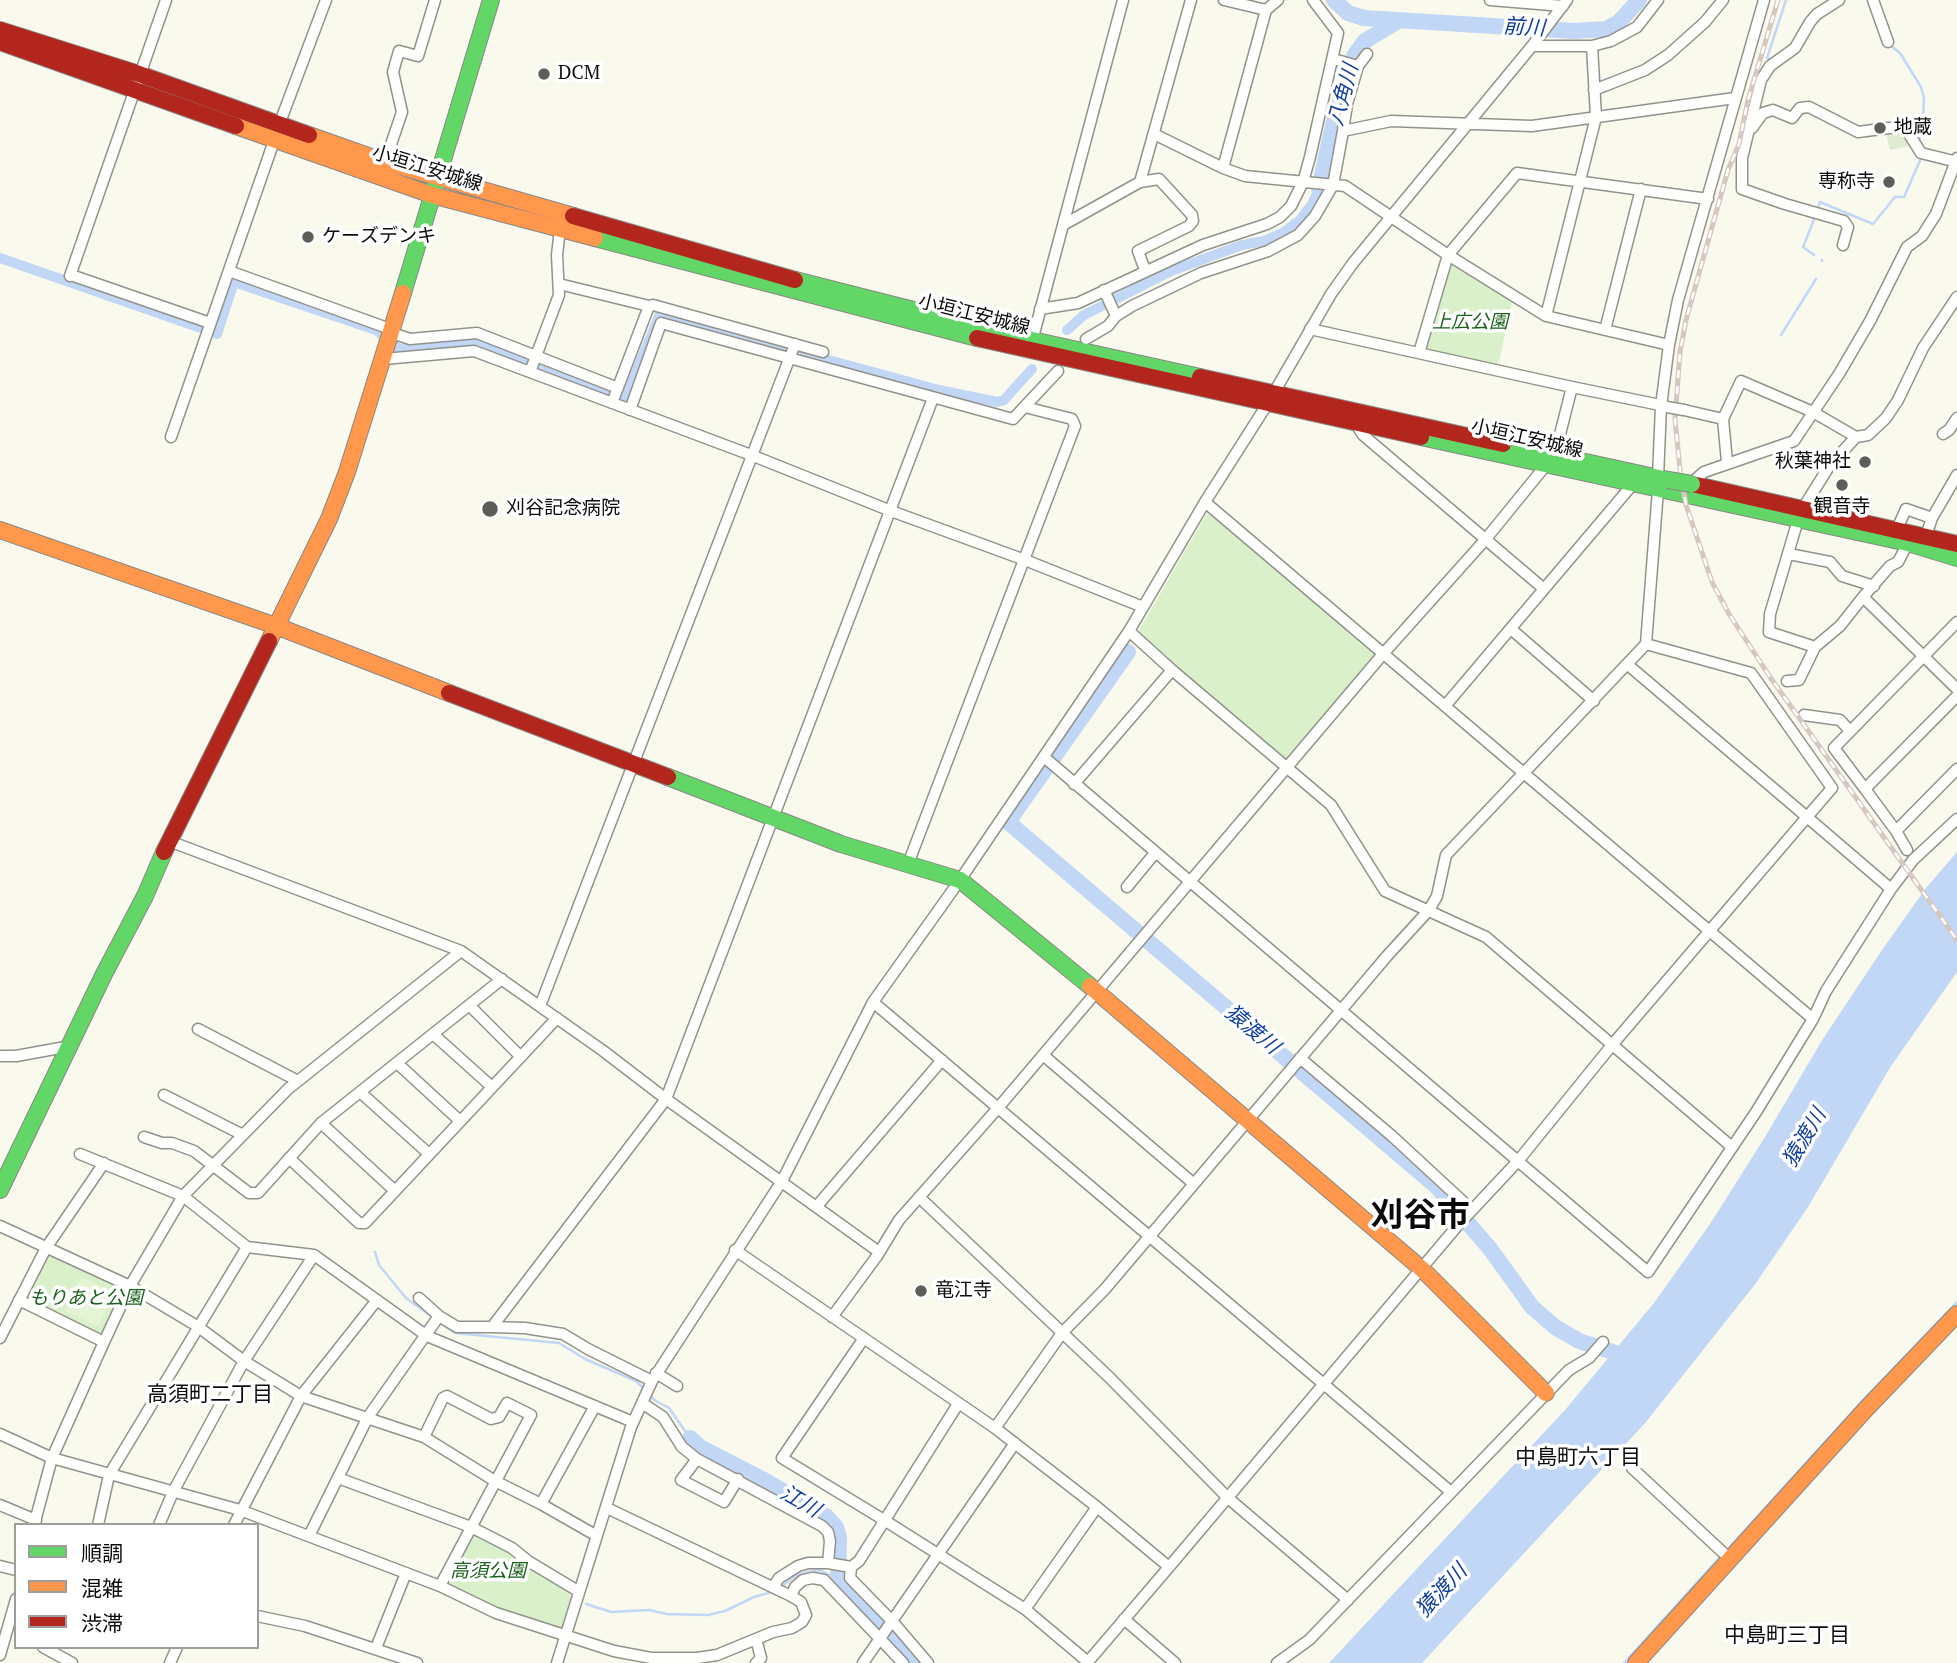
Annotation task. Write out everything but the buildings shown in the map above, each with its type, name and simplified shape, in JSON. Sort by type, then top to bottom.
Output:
[{"type":"street","points":[[166,0],[70,276],[210,323]]},
{"type":"street","points":[[171,437],[276,133],[326,0]]},
{"type":"street","points":[[384,162],[402,112],[394,72],[399,51],[418,56],[435,0]]},
{"type":"street","points":[[0,1189],[328,519],[347,472],[384,359],[491,0]]},
{"type":"street","points":[[1031,346],[1123,0]]},
{"type":"street","points":[[1140,182],[1191,0]]},
{"type":"street","points":[[1224,0],[1266,10]]},
{"type":"street","points":[[1223,168],[1266,10],[1278,0]]},
{"type":"street","points":[[1040,309],[1078,303],[1105,292],[1145,270],[1203,245],[1268,224],[1291,206],[1305,182],[1338,33],[1314,0]]},
{"type":"street","points":[[1490,0],[1562,7]]},
{"type":"street","points":[[1533,46],[1592,46],[1611,41],[1637,27],[1658,0]]},
{"type":"street","points":[[1594,90],[1645,70],[1668,55],[1705,22],[1723,0]]},
{"type":"street","points":[[995,1428],[1062,1333],[1105,1289],[1429,910],[1437,896],[1446,855],[1646,644],[1661,482],[1669,345],[1678,300],[1764,0]]},
{"type":"street","points":[[1839,0],[1817,14],[1795,48],[1770,66],[1761,80],[1742,158],[1742,189],[1844,221],[1848,227],[1843,245]]},
{"type":"street","points":[[1873,0],[1888,43]]},
{"type":"street","points":[[557,1663],[634,1422],[654,1377],[782,1181],[873,1002],[1048,760],[1271,398],[1310,329],[1353,263],[1533,46],[1562,7]]},
{"type":"street","name":"小垣江安城線","points":[[0,30],[276,133],[432,195],[1031,346],[1551,460],[1633,484],[1661,482],[1693,485],[1801,514]]},
{"type":"street","name":"小垣江安城線","points":[[0,42],[136,82]]},
{"type":"street","points":[[1546,316],[1595,117],[1592,46]]},
{"type":"street","points":[[1086,339],[1108,326],[1114,313],[1201,273],[1268,251],[1298,235],[1315,216],[1333,185],[1347,104],[1358,66],[1367,54]]},
{"type":"street","points":[[1333,59],[1358,66]]},
{"type":"street","points":[[1343,131],[1391,121],[1532,126],[1735,98]]},
{"type":"street","points":[[1693,485],[1704,472],[1794,441],[1881,303],[1907,247],[1922,236],[1936,214],[1957,161],[1921,153],[1904,126],[1858,132],[1809,107],[1800,108],[1792,118],[1773,110],[1763,113],[1749,133]]},
{"type":"street","name":"小垣江安城線","points":[[276,133],[1031,346]]},
{"type":"street","points":[[1154,134],[1245,176],[1345,186],[1447,255],[1546,316],[1669,345]]},
{"type":"street","points":[[1419,353],[1447,255],[1517,173],[1708,199]]},
{"type":"street","points":[[1063,225],[1140,182],[1159,179],[1192,215],[1194,221],[1138,251],[1145,270]]},
{"type":"street","points":[[1605,330],[1641,189]]},
{"type":"street","points":[[530,372],[559,295],[557,256],[560,229]]},
{"type":"street","points":[[229,271],[410,339],[477,333],[618,388]]},
{"type":"street","points":[[559,284],[653,305],[823,352]]},
{"type":"street","points":[[1105,292],[1114,313]]},
{"type":"street","points":[[1815,647],[1769,632],[1770,614],[1801,514],[1830,465],[1856,437],[1868,435],[1886,418],[1898,400],[1928,338],[1957,297]]},
{"type":"street","points":[[612,403],[649,306]]},
{"type":"street","points":[[630,410],[661,323],[1013,419],[1059,371]]},
{"type":"street","points":[[1310,329],[1723,419]]},
{"type":"street","points":[[540,1006],[794,344]]},
{"type":"street","points":[[384,359],[474,351],[1143,607]]},
{"type":"street","points":[[1727,462],[1723,419],[1741,381],[1814,412],[1856,437]]},
{"type":"street","points":[[832,1317],[899,1220],[998,1108],[1383,653],[1485,540],[1551,460],[1572,387]]},
{"type":"street","points":[[492,1327],[666,1099],[933,398]]},
{"type":"street","name":"小垣江安城線","points":[[1271,398],[1354,421],[1957,544]]},
{"type":"street","points":[[908,864],[1075,426],[1072,419],[1025,407]]},
{"type":"street","points":[[1943,434],[1957,418]]},
{"type":"street","points":[[1354,421],[1363,435],[1544,589]]},
{"type":"street","points":[[1787,681],[1799,680],[1815,647],[1840,626],[1890,566],[1898,562],[1911,535],[1932,519],[1957,475]]},
{"type":"street","points":[[1445,706],[1633,484]]},
{"type":"street","points":[[1205,502],[1813,1018]]},
{"type":"street","points":[[1911,535],[1906,509],[1932,519]]},
{"type":"street","points":[[0,530],[276,626],[841,844],[960,880],[1097,992],[1423,1270],[1546,1393]]},
{"type":"street","name":"小垣江安城線","points":[[1911,535],[1957,558]]},
{"type":"street","points":[[1789,554],[1830,562],[1842,576],[1874,586]]},
{"type":"street","points":[[1863,597],[1957,689]]},
{"type":"street","points":[[1908,850],[1834,748],[1957,622]]},
{"type":"street","points":[[1511,629],[1594,701]]},
{"type":"street","points":[[1129,631],[1331,805],[1385,891],[1486,937],[1732,1147]]},
{"type":"street","points":[[863,1338],[782,1458],[1025,1609],[1087,1663],[1472,1210],[1518,1161],[1612,1045],[1832,788],[1751,673],[1646,644]]},
{"type":"street","points":[[1628,665],[1891,889]]},
{"type":"street","points":[[1074,785],[1172,670]]},
{"type":"street","points":[[1865,789],[1957,696]]},
{"type":"street","points":[[1804,715],[1840,720],[1850,731]]},
{"type":"street","points":[[1048,760],[1074,785],[1648,1272],[1732,1147],[1891,889],[1913,860],[1957,819]]},
{"type":"street","points":[[1896,831],[1957,769]]},
{"type":"street","points":[[169,841],[461,951],[879,1252]]},
{"type":"street","points":[[1127,887],[1155,853]]},
{"type":"street","points":[[0,1505],[35,1522],[52,1458],[104,1342],[130,1286],[183,1196],[241,1134],[298,1081],[461,951]]},
{"type":"street","points":[[144,1137],[194,1151],[249,1193],[258,1193],[321,1123],[502,979]]},
{"type":"street","points":[[873,1002],[1451,1492]]},
{"type":"street","points":[[469,1005],[521,1057]]},
{"type":"street","points":[[289,1158],[359,1223],[365,1223],[557,1018]]},
{"type":"street","points":[[198,1029],[298,1081]]},
{"type":"street","points":[[433,1034],[492,1087]]},
{"type":"street","points":[[0,1056],[16,1056],[71,1046]]},
{"type":"street","points":[[1043,1055],[1194,1184]]},
{"type":"street","points":[[1300,1058],[1392,1136],[1472,1210]]},
{"type":"street","points":[[817,1206],[942,1060]]},
{"type":"street","points":[[397,1063],[460,1121]]},
{"type":"street","points":[[360,1092],[429,1154]]},
{"type":"street","points":[[164,1095],[241,1134]]},
{"type":"street","points":[[321,1123],[395,1191]]},
{"type":"street","points":[[80,1154],[183,1196],[247,1247],[314,1255],[426,1336],[634,1422]]},
{"type":"street","points":[[0,1338],[46,1248],[104,1163]]},
{"type":"street","points":[[919,1197],[1062,1333],[1228,1498],[1348,1600]]},
{"type":"street","points":[[0,1226],[130,1286],[197,1326],[244,1361],[301,1396],[424,1437],[495,1481],[597,1536]]},
{"type":"street","points":[[98,1523],[109,1475],[247,1247]]},
{"type":"street","points":[[735,1250],[995,1428],[1169,1567]]},
{"type":"street","points":[[160,1523],[173,1492],[244,1361],[314,1255]]},
{"type":"street","points":[[419,1298],[439,1316],[457,1327],[525,1328],[562,1334],[677,1386]]},
{"type":"street","points":[[19,1300],[104,1342]]},
{"type":"street","points":[[234,1523],[301,1396],[377,1300]]},
{"type":"street","points":[[1636,1663],[1726,1555],[1957,1314]]},
{"type":"street","points":[[309,1536],[368,1417],[439,1316]]},
{"type":"street","points":[[1277,1663],[1309,1640],[1546,1393],[1569,1370],[1589,1358],[1603,1342]]},
{"type":"street","points":[[424,1437],[443,1398],[447,1396],[491,1419],[499,1417],[507,1403],[531,1415],[440,1586]]},
{"type":"street","points":[[642,1403],[663,1417],[682,1447],[697,1459],[822,1525],[828,1532],[830,1541],[828,1563]]},
{"type":"street","points":[[780,1591],[779,1578],[798,1566],[828,1563],[850,1567],[859,1561],[958,1404]]},
{"type":"street","points":[[541,1504],[595,1406]]},
{"type":"street","points":[[0,1434],[52,1458],[240,1510],[440,1586],[496,1613],[614,1651],[651,1658],[717,1656],[756,1639],[792,1628],[802,1622],[806,1615],[801,1602],[607,1508]]},
{"type":"street","points":[[863,1663],[1015,1443]]},
{"type":"street","points":[[697,1459],[681,1480],[724,1502],[737,1479]]},
{"type":"street","points":[[1632,1468],[1726,1555]]},
{"type":"street","points":[[338,1478],[471,1527],[512,1548],[528,1561],[578,1591]]},
{"type":"street","points":[[1025,1609],[1097,1507]]},
{"type":"street","points":[[850,1567],[850,1578],[928,1663]]},
{"type":"street","points":[[376,1648],[406,1573]]},
{"type":"street","points":[[780,1591],[795,1587],[803,1580],[824,1580],[903,1663]]},
{"type":"street","points":[[259,1616],[305,1626],[417,1663]]},
{"type":"street","points":[[1124,1619],[1175,1663]]},
{"type":"street","points":[[0,1655],[12,1630]]},
{"type":"street","points":[[756,1639],[761,1658],[756,1663]]},
{"type":"street","points":[[47,1649],[72,1663]]},
{"type":"green space","points":[[1903,128],[1913,145],[1890,150],[1886,132]]},
{"type":"green space","name":"上広公園","points":[[1455,264],[1512,302],[1498,366],[1428,351],[1426,347],[1449,266]]},
{"type":"green space","points":[[1211,514],[1375,654],[1287,759],[1283,760],[1140,637],[1138,632],[1206,515]]},
{"type":"green space","name":"もりあと公園","points":[[48,1253],[124,1288],[102,1335],[26,1298]]},
{"type":"green space","points":[[82,1277],[114,1293],[98,1326],[65,1311]]},
{"type":"green space","name":"高須公園","points":[[471,1534],[511,1552],[570,1592],[571,1597],[562,1626],[557,1628],[500,1609],[447,1586],[446,1582]]},
{"type":"water","points":[[1957,852],[1957,972],[1891,1066],[1808,1207],[1756,1283],[1646,1422],[1422,1663],[1329,1663],[1565,1410],[1654,1303],[1710,1224],[1821,1042],[1882,950],[1926,888]]},
{"type":"waterway","name":"前川","points":[[1334,0],[1348,13],[1364,18],[1574,31],[1606,29],[1618,23],[1639,0]]},
{"type":"waterway","points":[[1771,60],[1767,58],[1786,0]]},
{"type":"waterway","name":"八角川","points":[[1319,189],[1333,125],[1354,56],[1365,41],[1398,21]]},
{"type":"waterway","points":[[1891,46],[1900,53],[1921,87],[1924,98],[1923,119],[1919,127],[1920,143]]},
{"type":"waterway","points":[[1817,211],[1820,202],[1873,224],[1895,197],[1904,197],[1922,156]]},
{"type":"waterway","points":[[1067,330],[1084,315],[1171,271],[1284,232],[1300,220],[1319,189]]},
{"type":"waterway","points":[[1814,255],[1803,247],[1815,217]]},
{"type":"waterway","points":[[0,258],[201,328]]},
{"type":"waterway","points":[[1781,335],[1816,279]]},
{"type":"waterway","points":[[215,333],[217,334],[234,282],[376,330],[399,349],[475,342],[626,397],[660,314],[939,390],[997,402],[1004,400],[1032,369]]},
{"type":"waterway","name":"猿渡川","points":[[1128,652],[1008,822],[1437,1187],[1491,1250],[1532,1307],[1555,1327],[1579,1341],[1634,1359]]},
{"type":"waterway","points":[[375,1252],[379,1265],[406,1298],[435,1319]]},
{"type":"waterway","points":[[1725,1552],[1863,1400],[1957,1302]]},
{"type":"waterway","points":[[443,1325],[455,1333],[559,1343],[585,1359],[636,1381],[645,1390]]},
{"type":"waterway","points":[[649,1395],[669,1408],[690,1438]]},
{"type":"waterway","name":"江川","points":[[690,1438],[700,1447],[827,1517],[836,1527],[839,1538],[838,1580],[915,1663]]},
{"type":"waterway","points":[[1624,1663],[1720,1557]]},
{"type":"waterway","points":[[781,1587],[795,1576],[820,1570],[838,1580]]},
{"type":"waterway","points":[[586,1604],[611,1612],[649,1610],[667,1614],[708,1615],[772,1592]]},
{"type":"railway","points":[[1778,0],[1748,100],[1739,144],[1728,170],[1686,320],[1680,352],[1675,419],[1686,505],[1712,582],[1729,614],[1770,677],[1957,940]]},
{"type":"traffic: fast","points":[[403,293],[491,0]]},
{"type":"traffic: fast","points":[[595,238],[977,338]]},
{"type":"traffic: fast","points":[[795,280],[1032,340],[1200,377]]},
{"type":"traffic: fast","points":[[1421,437],[1908,543],[1957,558]]},
{"type":"traffic: fast","points":[[1503,444],[1668,480]]},
{"type":"traffic: fast","points":[[1668,480],[1692,484]]},
{"type":"traffic: fast","points":[[668,777],[841,844],[960,880],[1090,986]]},
{"type":"traffic: fast","points":[[0,1190],[104,974],[145,896],[164,852]]},
{"type":"traffic: slow","points":[[236,126],[432,195],[595,238]]},
{"type":"traffic: slow","points":[[309,135],[385,162],[573,216]]},
{"type":"traffic: slow","points":[[269,641],[329,519],[347,472],[403,293]]},
{"type":"traffic: slow","points":[[0,530],[276,626],[449,693]]},
{"type":"traffic: slow","points":[[1090,986],[1423,1270],[1546,1393]]},
{"type":"traffic: slow","points":[[1636,1663],[1866,1409],[1957,1314]]},
{"type":"traffic: jam","points":[[0,30],[139,74],[309,135]]},
{"type":"traffic: jam","points":[[0,42],[236,126]]},
{"type":"traffic: jam","points":[[573,216],[795,280]]},
{"type":"traffic: jam","points":[[977,338],[1421,437]]},
{"type":"traffic: jam","points":[[1200,377],[1503,444]]},
{"type":"traffic: jam","points":[[1692,484],[1957,544]]},
{"type":"traffic: jam","points":[[164,852],[269,641]]},
{"type":"traffic: jam","points":[[449,693],[668,777]]},
{"type":"place","name":"DCM","points":[[544,74]]},
{"type":"place","name":"地蔵","points":[[1880,128]]},
{"type":"place","name":"専称寺","points":[[1889,182]]},
{"type":"place","name":"ケーズデンキ","points":[[308,237]]},
{"type":"place","name":"秋葉神社","points":[[1865,462]]},
{"type":"place","name":"観音寺","points":[[1842,485]]},
{"type":"place","name":"刈谷記念病院","points":[[490,509]]},
{"type":"place","name":"竜江寺","points":[[921,1291]]},
{"type":"district","name":"刈谷市","points":[[1420,1217]]},
{"type":"district","name":"高須町二丁目","points":[[210,1395]]},
{"type":"district","name":"中島町六丁目","points":[[1578,1458]]},
{"type":"district","name":"中島町三丁目","points":[[1787,1636]]}]
